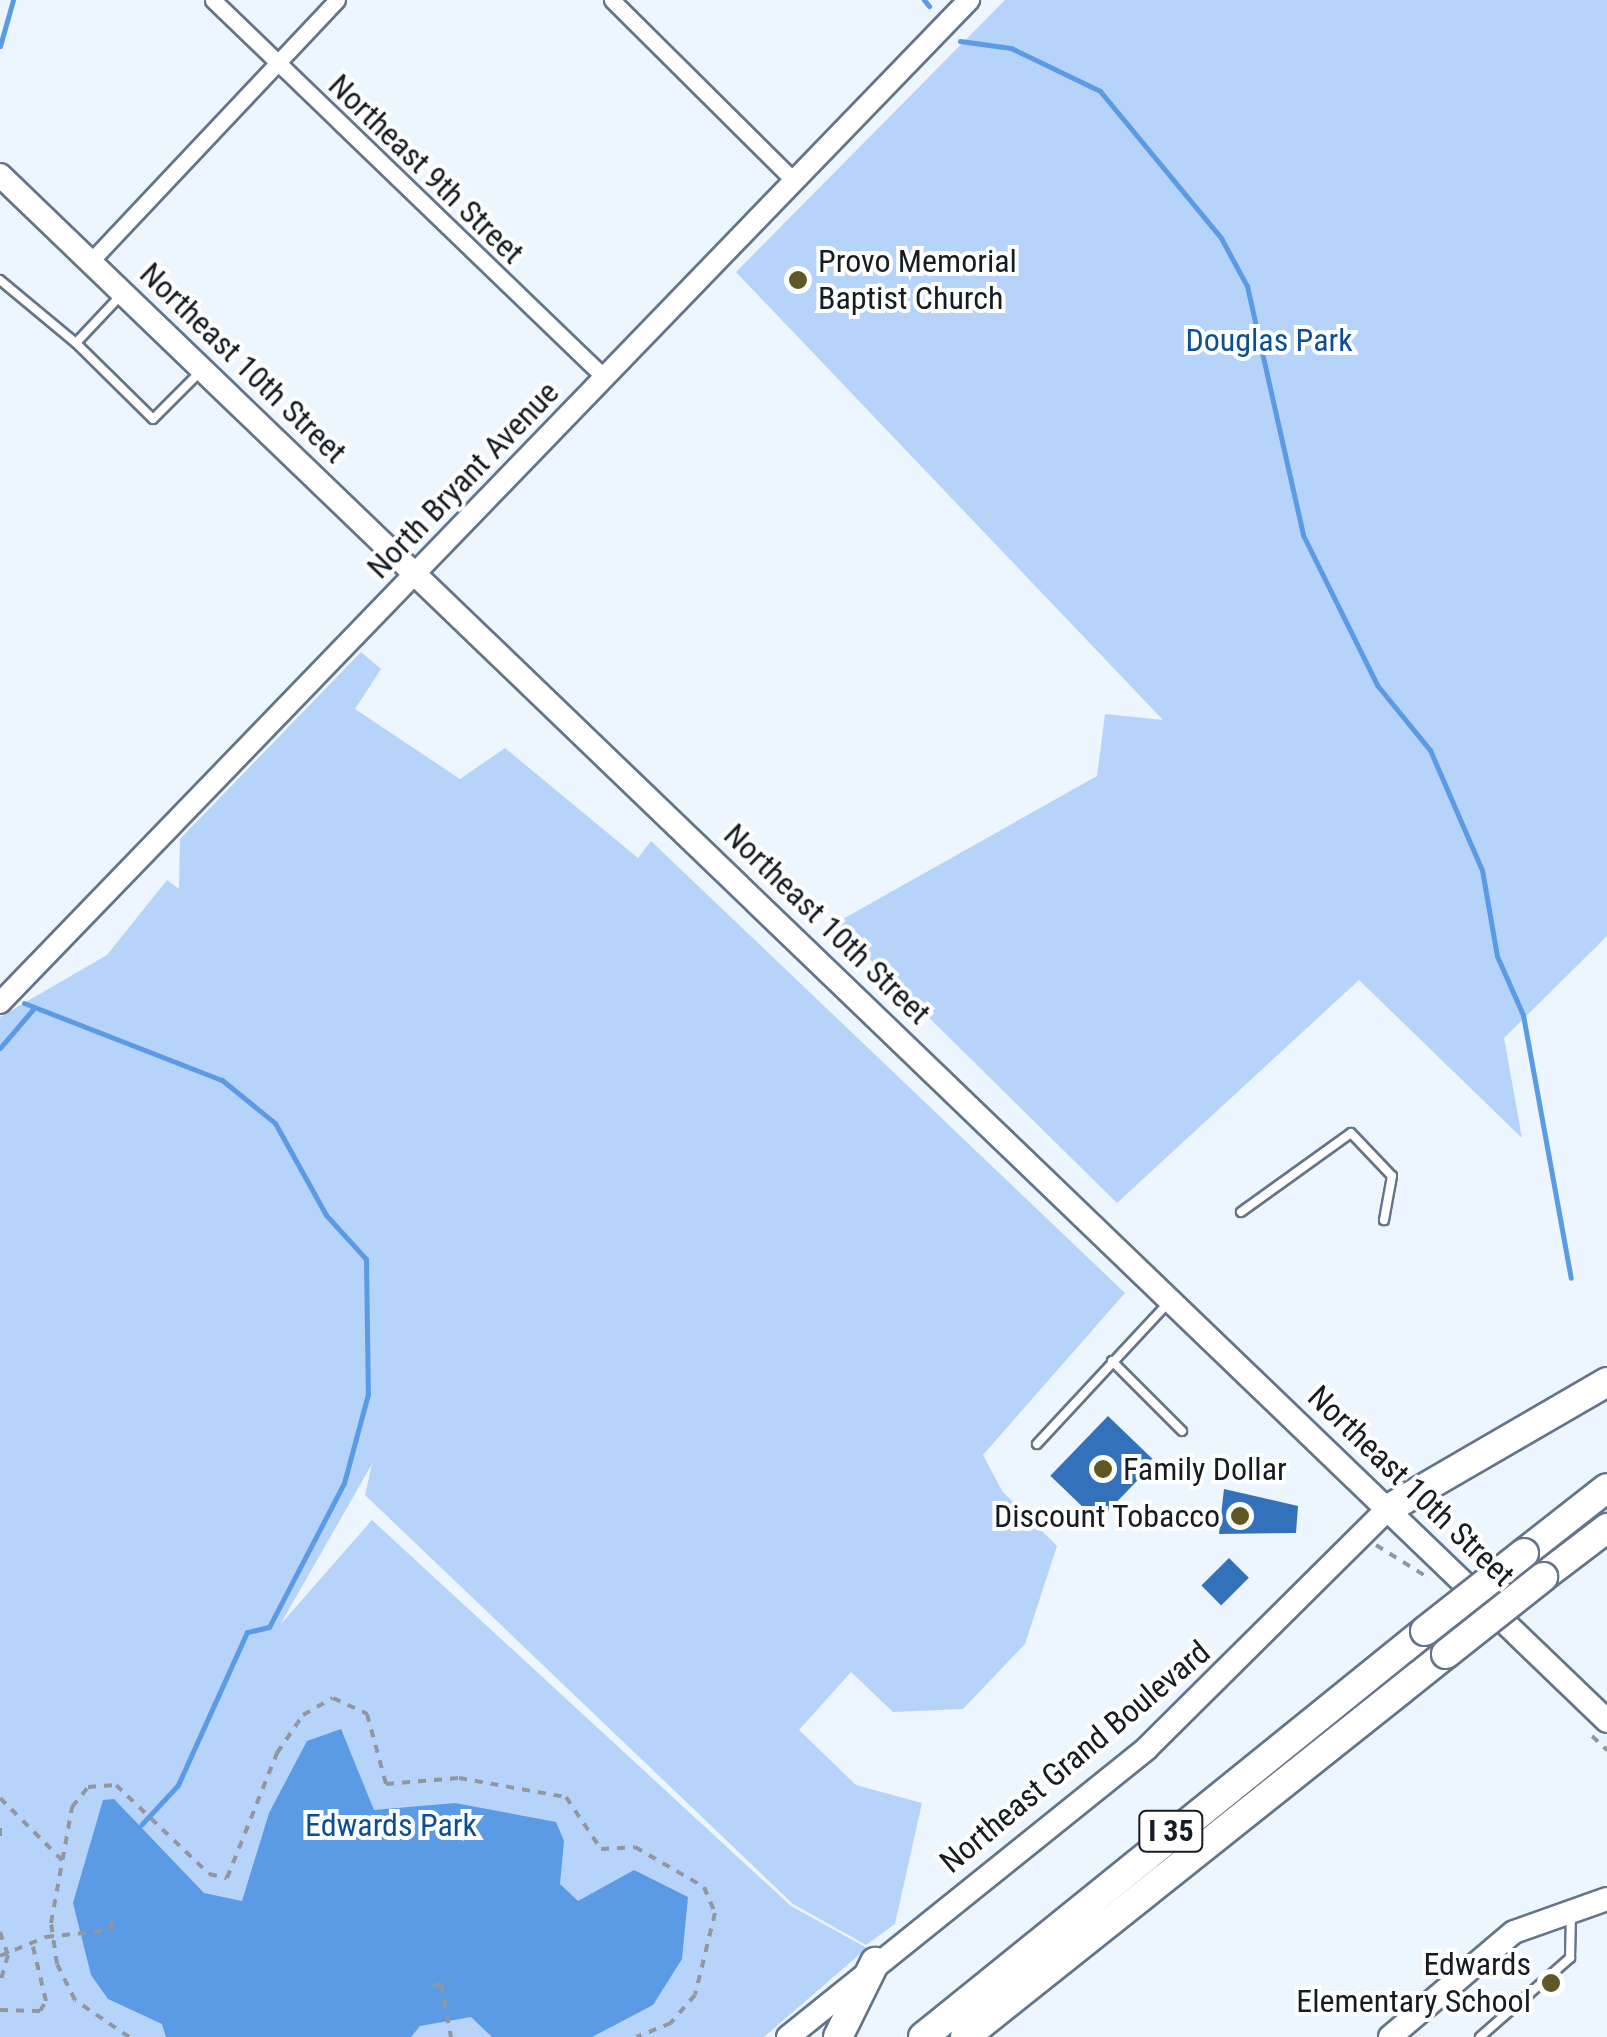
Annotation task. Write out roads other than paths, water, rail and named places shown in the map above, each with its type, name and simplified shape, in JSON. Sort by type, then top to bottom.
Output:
[{"type":"highway","points":[[1388,1509],[1607,1382]]},
{"type":"highway","name":"I 35","points":[[923,2037],[1607,1488]]},
{"type":"highway","name":"I 35","points":[[966,2037],[1607,1528]]},
{"type":"highway","points":[[838,2037],[875,1962]]},
{"type":"main road","name":"Northeast 10th Street","points":[[0,175],[1607,1721]]},
{"type":"main road","name":"Northeast Grand Boulevard","points":[[788,2037],[1210,1692],[1388,1509]]},
{"type":"main road","points":[[1390,2037],[1514,1932],[1607,1899]]},
{"type":"street","name":"Northeast 9th Street","points":[[212,0],[604,377]]},
{"type":"street","points":[[90,262],[338,0]]},
{"type":"street","points":[[612,0],[794,181]]},
{"type":"street","name":"North Bryant Avenue","points":[[0,1003],[970,0]]},
{"type":"lane","points":[[0,280],[76,343],[153,419],[202,370]]},
{"type":"lane","points":[[76,343],[123,293]]},
{"type":"lane","points":[[1242,1212],[1352,1133],[1392,1176],[1384,1220]]},
{"type":"lane","points":[[1036,1444],[1171,1300]]},
{"type":"lane","points":[[1112,1360],[1182,1432]]},
{"type":"lane","points":[[1480,2037],[1570,1958],[1570,1911]]},
{"type":"water","points":[[341,1729],[374,1810],[455,1803],[556,1822],[564,1841],[560,1884],[578,1901],[634,1870],[688,1897],[682,1959],[653,2005],[592,2037],[492,2037],[471,2017],[420,2026],[411,2037],[166,2037],[162,2024],[108,1999],[91,1975],[73,1903],[103,1800],[114,1799],[204,1893],[242,1901],[269,1813],[307,1741]]},
{"type":"waterway","points":[[0,46],[13,0]]},
{"type":"waterway","points":[[924,0],[929,6]]},
{"type":"waterway","points":[[960,41],[1011,48],[1100,91],[1221,238],[1247,286],[1303,535],[1377,685],[1430,750],[1482,870],[1497,956],[1523,1015],[1571,1278]]},
{"type":"waterway","points":[[24,1003],[222,1080],[275,1123],[326,1215],[366,1259],[368,1394],[344,1483],[269,1627],[247,1632],[178,1785],[141,1825]]},
{"type":"waterway","points":[[0,1048],[34,1008]]},
{"type":"place","name":"Provo Memorial Baptist Church","points":[[798,280]]},
{"type":"place","name":"Family Dollar","points":[[1103,1469]]},
{"type":"place","name":"Discount Tobacco","points":[[1240,1516]]},
{"type":"place","name":"Edwards Elementary School","points":[[1551,1983]]},
{"type":"park label","name":"Douglas Park","points":[[1269,340]]},
{"type":"park label","name":"Edwards Park","points":[[391,1825]]}]
